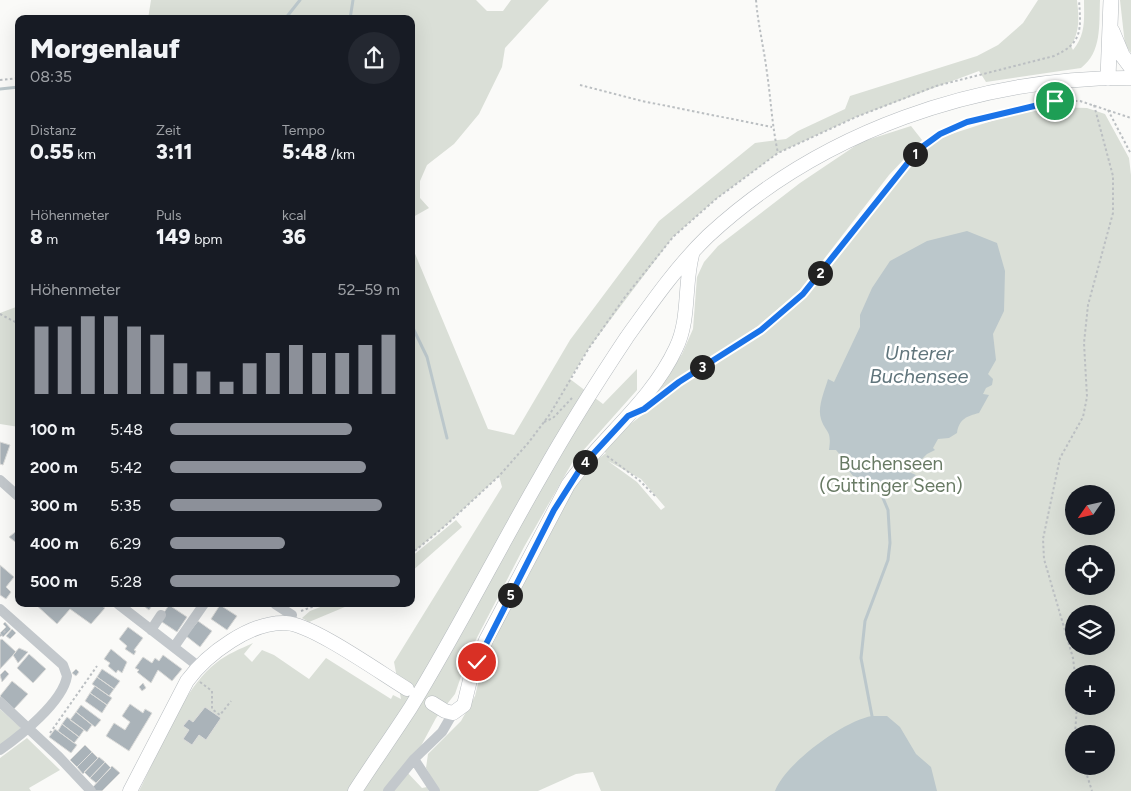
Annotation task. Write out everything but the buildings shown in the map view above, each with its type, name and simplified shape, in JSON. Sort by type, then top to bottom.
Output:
[{"type":"highway","points":[[1108,78],[1111,0]]},
{"type":"highway","points":[[1110,22],[1118,47],[1131,67]]},
{"type":"main road","points":[[355,791],[411,706],[574,418],[664,286],[693,252],[726,221],[771,185],[842,143],[890,122],[978,96],[1036,86],[1108,78],[1131,78]]},
{"type":"main road","points":[[432,703],[445,711],[454,713],[464,705],[470,680],[486,640],[568,485],[597,448],[628,416],[659,377],[676,348],[685,320],[688,271],[693,252]]},
{"type":"main road","points":[[130,791],[187,681],[198,666],[224,645],[265,626],[289,619],[407,689]]},
{"type":"street","points":[[0,480],[15,493]]},
{"type":"street","points":[[122,607],[198,666]]},
{"type":"street","points":[[174,647],[202,607]]},
{"type":"street","points":[[278,607],[289,619]]},
{"type":"street","points":[[0,609],[49,651],[67,670],[66,681],[60,691],[28,730],[0,750]]},
{"type":"street","points":[[151,630],[160,615]]},
{"type":"street","points":[[0,702],[42,744],[59,757],[91,791]]},
{"type":"street","points":[[388,791],[414,759],[442,732],[454,713]]},
{"type":"street","points":[[414,759],[435,791]]},
{"type":"path","points":[[756,0],[759,32],[767,71],[772,127],[778,154]]},
{"type":"path","points":[[415,551],[499,476],[529,442],[550,414],[589,348],[625,297],[673,237],[716,199],[778,154],[856,117],[936,86],[1054,56],[1070,49],[1078,37],[1080,21],[1079,0]]},
{"type":"path","points":[[0,80],[15,78]]},
{"type":"path","points":[[580,85],[642,101],[772,127]]},
{"type":"path","points":[[658,398],[679,382],[761,330],[803,294],[918,150],[940,134],[967,122],[1055,101],[1080,101],[1131,118]]},
{"type":"path","points":[[1074,665],[1044,560],[1043,539],[1060,458],[1083,417],[1087,397],[1084,343],[1088,305],[1113,213],[1113,176],[1094,105]]},
{"type":"path","points":[[1108,110],[1131,154]]},
{"type":"path","points":[[0,314],[15,322]]},
{"type":"path","points":[[597,448],[639,480],[656,497]]},
{"type":"path","points":[[289,619],[314,607]]},
{"type":"path","points":[[42,744],[97,666]]},
{"type":"path","points":[[201,682],[212,691],[212,709],[220,715],[231,701]]},
{"type":"path","points":[[1087,775],[1092,791]]},
{"type":"green space","points":[[151,0],[476,0],[487,11],[503,11],[511,0],[549,0],[505,48],[502,67],[479,114],[454,144],[427,165],[420,181],[420,198],[429,208],[415,216],[415,15],[149,15]]},
{"type":"green space","points":[[1038,0],[1077,0],[1078,24],[1071,46],[1073,50],[1082,32],[1084,0],[1100,0],[1096,46],[1088,62],[1081,68],[986,82],[979,71],[856,117],[778,153],[716,199],[673,237],[589,348],[570,379],[603,404],[637,369],[637,390],[572,463],[524,547],[469,653],[455,694],[436,718],[414,759],[405,770],[422,788],[427,787],[429,791],[139,791],[172,722],[193,688],[204,674],[220,660],[253,643],[244,654],[252,662],[262,650],[274,655],[309,679],[326,658],[391,699],[393,695],[401,699],[394,662],[502,487],[499,476],[415,551],[415,254],[488,429],[514,435],[570,340],[659,221],[755,143],[786,139],[798,131],[845,109],[850,96],[977,56],[998,45],[1023,23]]},
{"type":"green space","points":[[1120,0],[1131,0],[1131,53],[1125,45]]},
{"type":"green space","name":"Buchenseen (Güttinger Seen)","points":[[1052,107],[1087,108],[1105,114],[1129,158],[1131,175],[1131,791],[601,791],[593,772],[576,774],[538,791],[439,791],[426,768],[428,754],[461,721],[475,696],[486,651],[567,497],[593,463],[606,453],[602,450],[625,428],[681,386],[762,334],[794,308],[831,265],[911,163],[939,138],[1004,117]],"holes":[[[608,461],[641,479],[665,507],[661,510],[637,482]]]},
{"type":"green space","points":[[911,126],[922,140],[889,175],[800,290],[758,326],[651,399],[682,354],[693,329],[697,277],[704,262],[718,246],[800,183],[861,142]]},
{"type":"green space","points":[[15,307],[15,426],[0,424],[0,313]]},
{"type":"green space","points":[[456,520],[462,527],[415,568],[415,554]]},
{"type":"green space","points":[[320,607],[345,607],[309,622],[302,618],[310,611]]},
{"type":"green space","points":[[0,709],[20,727],[20,731],[0,747]]},
{"type":"green space","points":[[27,738],[60,770],[29,788],[31,791],[0,791],[0,758]]},
{"type":"water","name":"Unterer Buchensee","points":[[967,231],[997,243],[1005,271],[1004,311],[993,334],[996,360],[988,374],[993,379],[992,385],[986,388],[983,394],[989,395],[979,413],[962,421],[957,433],[949,438],[938,439],[933,448],[935,450],[927,454],[909,472],[916,475],[906,483],[902,490],[891,494],[863,490],[858,477],[854,477],[851,474],[839,453],[836,450],[829,450],[829,435],[820,414],[828,379],[834,382],[860,327],[860,315],[872,288],[890,261],[927,241]]},
{"type":"water","points":[[872,716],[887,716],[900,727],[916,754],[931,767],[937,791],[775,791],[790,769],[816,745],[846,726]]},
{"type":"waterway","points":[[288,15],[300,0]]},
{"type":"waterway","points":[[351,15],[353,0]]},
{"type":"waterway","points":[[0,89],[15,87]]},
{"type":"waterway","points":[[415,332],[427,357],[447,438]]},
{"type":"waterway","points":[[872,716],[861,658],[865,621],[888,560],[890,543],[888,510],[880,491]]},
{"type":"route","points":[[477,662],[486,640],[568,485],[597,448],[628,416],[644,409],[679,382],[761,330],[803,294],[918,150],[940,134],[967,122],[1055,101]]}]
